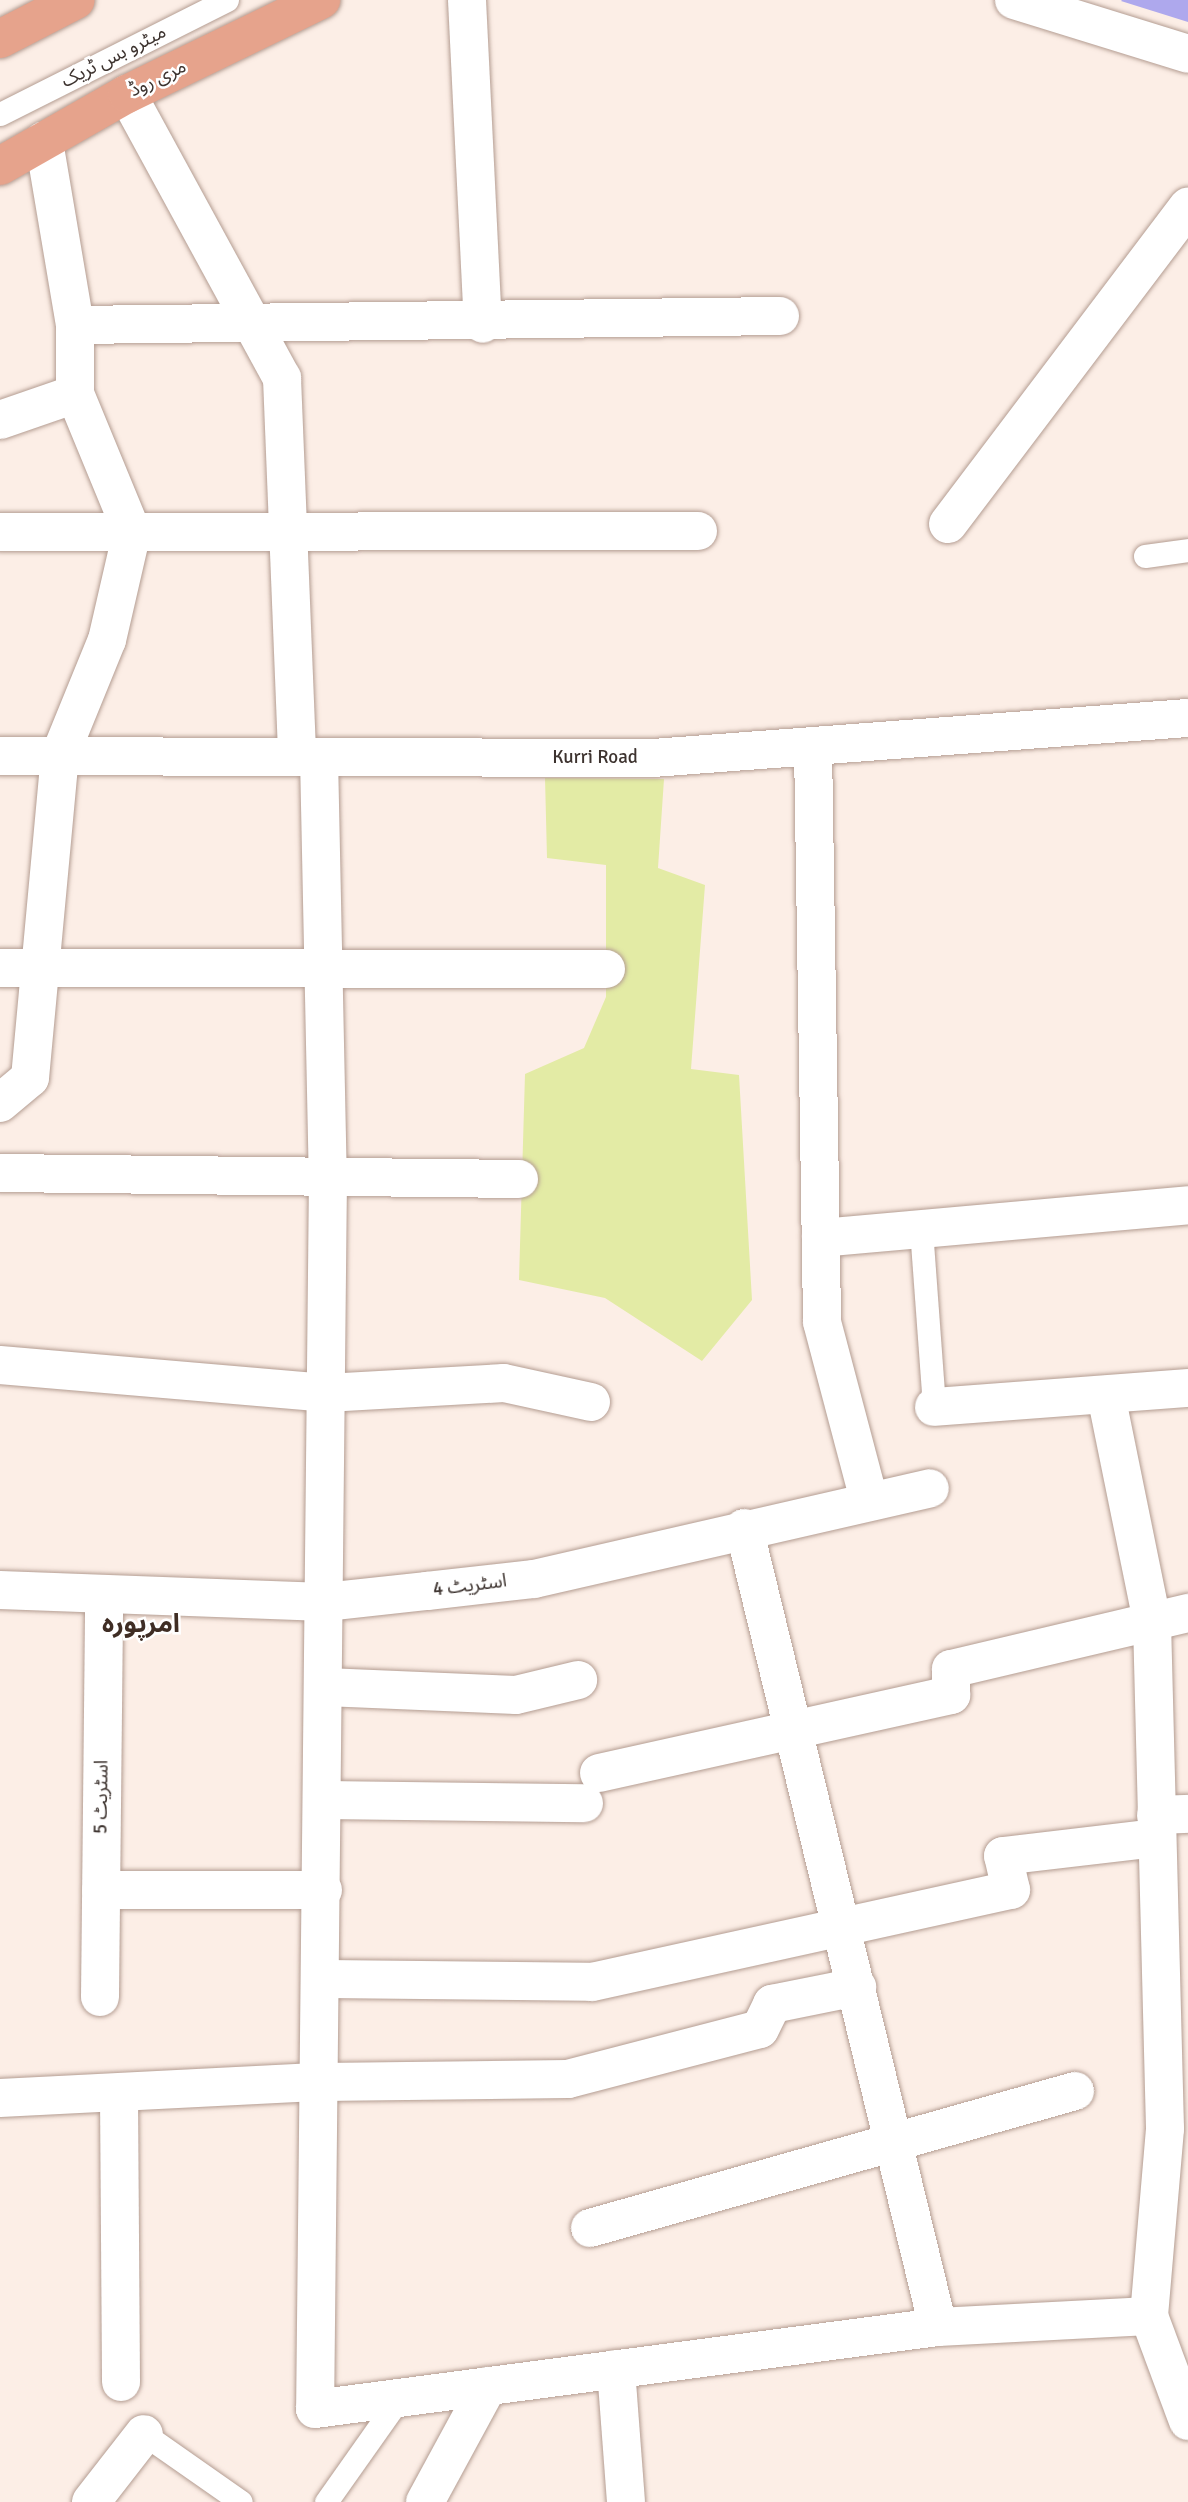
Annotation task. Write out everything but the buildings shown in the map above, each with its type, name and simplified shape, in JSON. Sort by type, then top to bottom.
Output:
[{"type":"main road","points":[[2,31],[76,0]]},
{"type":"main road","name":"مری روڈ","points":[[0,166],[127,94],[321,0]]},
{"type":"street","points":[[467,0],[483,324]]},
{"type":"street","points":[[1014,0],[1188,54]]},
{"type":"street","points":[[127,94],[282,378],[286,532],[308,756],[328,1177],[324,1800],[315,2409],[938,2328],[1149,2316]]},
{"type":"street","points":[[0,1103],[30,1078],[60,755],[107,640],[132,532],[75,394],[75,325],[44,141]]},
{"type":"street","points":[[948,524],[1188,207]]},
{"type":"street","points":[[75,325],[483,324],[779,316]]},
{"type":"street","points":[[0,420],[75,394]]},
{"type":"street","points":[[0,532],[698,531]]},
{"type":"street","name":"Kurri Road","points":[[0,756],[653,758],[1188,718]]},
{"type":"street","points":[[813,746],[822,1322],[869,1500]]},
{"type":"street","points":[[0,968],[606,969]]},
{"type":"street","points":[[0,1173],[519,1179]]},
{"type":"street","points":[[821,1237],[1188,1205]]},
{"type":"street","points":[[0,1365],[326,1393],[504,1383],[591,1402]]},
{"type":"street","points":[[934,1407],[1188,1388]]},
{"type":"street","points":[[1106,1395],[1170,1618],[1165,2129],[1149,2316],[1188,2421]]},
{"type":"street","name":"اسٹریٹ 4","points":[[0,1590],[104,1597],[326,1602],[534,1579],[744,1528],[930,1488]]},
{"type":"street","points":[[744,1528],[938,2328]]},
{"type":"street","name":"اسٹریٹ 5","points":[[100,1997],[104,1597]]},
{"type":"street","points":[[324,1800],[592,1788],[794,1732],[951,1695],[951,1669],[1170,1618]]},
{"type":"street","points":[[325,1687],[516,1695],[578,1680]]},
{"type":"street","points":[[322,1979],[592,1982],[1011,1890],[1003,1856],[1167,1822]]},
{"type":"street","points":[[101,1890],[323,1890]]},
{"type":"street","points":[[0,2098],[321,2082],[568,2079],[760,2029],[772,2004],[856,1987]]},
{"type":"street","points":[[590,2228],[1075,2091]]},
{"type":"street","points":[[119,2094],[121,2382]]},
{"type":"street","points":[[616,2369],[626,2502]]},
{"type":"street","points":[[425,2502],[488,2386]]},
{"type":"street","points":[[91,2502],[144,2434]]},
{"type":"lane","name":"میٹرو بس ٹریک","points":[[0,114],[227,0]]},
{"type":"lane","points":[[1145,556],[1188,550]]},
{"type":"lane","points":[[921,1229],[934,1407]]},
{"type":"lane","points":[[326,2502],[400,2397]]},
{"type":"lane","points":[[144,2434],[241,2502]]},
{"type":"green space","points":[[545,778],[664,779],[658,868],[705,885],[691,1069],[739,1075],[752,1300],[702,1361],[605,1298],[519,1280],[525,1074],[584,1048],[606,997],[606,865],[547,858]]},
{"type":"district","name":"امرپورہ","points":[[141,1625]]}]
